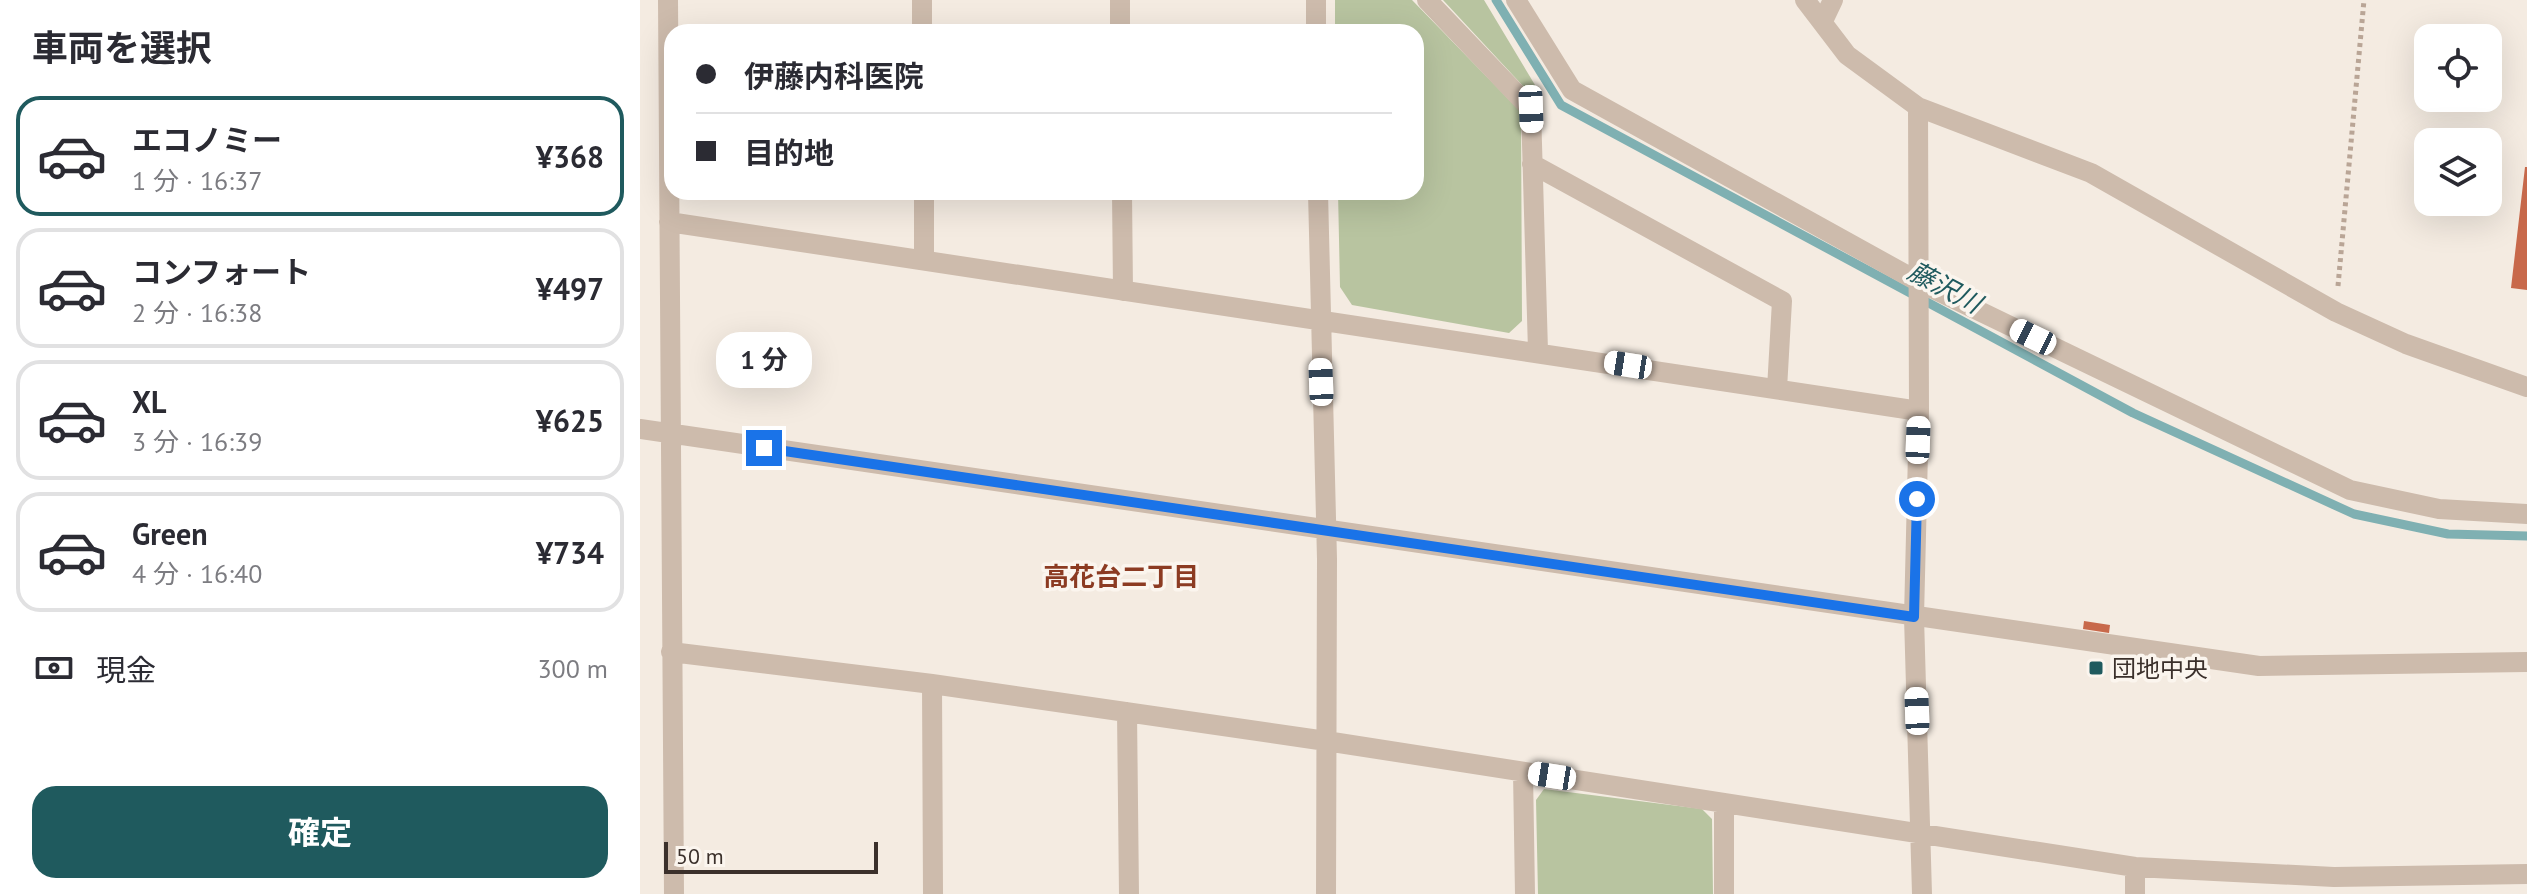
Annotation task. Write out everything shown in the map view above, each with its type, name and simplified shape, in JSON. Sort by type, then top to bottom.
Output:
[{"type":"street","points":[[668,0],[668,24]]},
{"type":"street","points":[[922,0],[922,24]]},
{"type":"street","points":[[1120,0],[1120,24]]},
{"type":"street","points":[[1316,0],[1316,24]]},
{"type":"street","points":[[1427,0],[1531,109],[1538,351]]},
{"type":"street","points":[[1516,0],[1572,90],[1919,282],[2350,490],[2439,509],[2527,514]]},
{"type":"street","points":[[1805,0],[1847,55],[1918,107],[2091,173],[2336,312],[2406,344],[2527,387]]},
{"type":"street","points":[[1823,21],[1833,0]]},
{"type":"street","points":[[1918,107],[1919,411],[1914,617],[1922,894]]},
{"type":"street","points":[[1532,164],[1782,301],[1777,389]]},
{"type":"street","points":[[669,200],[674,894]]},
{"type":"street","points":[[924,200],[924,260]]},
{"type":"street","points":[[1122,200],[1123,291]]},
{"type":"street","points":[[1318,200],[1326,532],[1326,894]]},
{"type":"street","points":[[669,222],[1919,411]]},
{"type":"street","points":[[640,429],[1326,532],[2259,666],[2527,662]]},
{"type":"street","points":[[671,652],[932,684],[1326,741],[2135,867],[2334,885],[2527,874]]},
{"type":"street","points":[[932,684],[933,894]]},
{"type":"street","points":[[1127,712],[1129,894]]},
{"type":"street","points":[[1523,772],[1525,894]]},
{"type":"street","points":[[1724,803],[1724,894]]},
{"type":"street","points":[[2135,867],[2135,894]]},
{"type":"path","points":[[2336,312],[2364,0]]},
{"type":"green space","points":[[1335,0],[1412,0],[1521,112],[1522,321],[1509,333],[1352,305],[1340,287],[1338,200],[1424,200],[1424,24],[1335,24]]},
{"type":"green space","points":[[1443,0],[1484,0],[1541,95],[1537,101]]},
{"type":"green space","points":[[1544,789],[1702,809],[1712,819],[1713,894],[1538,894],[1536,800]]},
{"type":"building","points":[[2527,167],[2527,290],[2511,288]]},
{"type":"building","points":[[2084,621],[2110,625],[2109,633],[2083,629]]},
{"type":"waterway","name":"藤沢川","points":[[1496,0],[1561,105],[2133,413],[2354,514],[2448,534],[2527,536]]},
{"type":"place","name":"団地中央","points":[[2096,668]]},
{"type":"district","name":"高花台二丁目","points":[[1121,576]]},
{"type":"route","points":[[764,448],[1914,617],[1917,499]]}]
